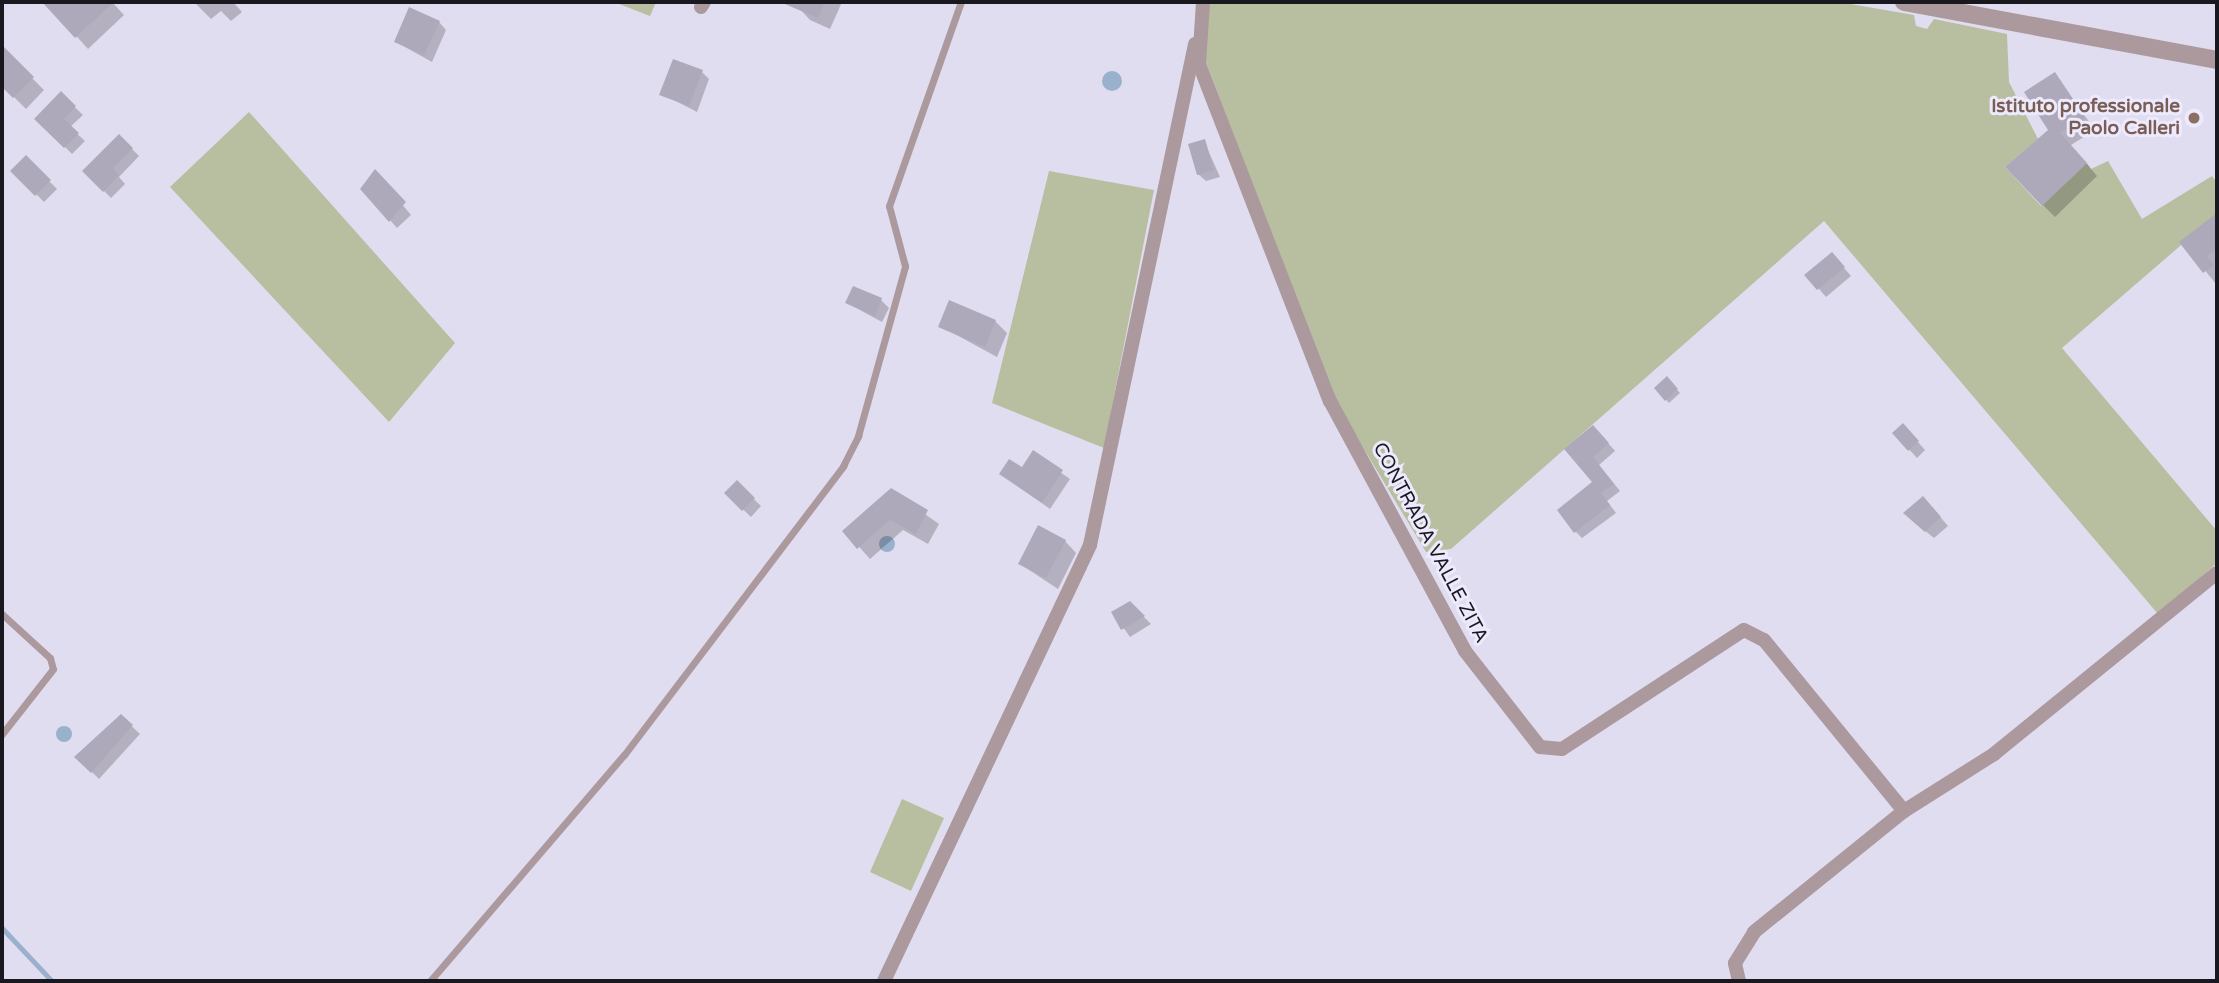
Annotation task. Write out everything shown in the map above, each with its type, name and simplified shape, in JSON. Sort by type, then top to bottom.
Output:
[{"type":"street","points":[[884,981],[1090,545],[1203,2]]},
{"type":"street","points":[[1904,2],[2217,60]]},
{"type":"street","name":"CONTRADA VALLE ZITA","points":[[1196,42],[1330,401],[1465,651],[1526,734],[1540,747],[1562,749],[1744,631],[1764,640],[1905,811]]},
{"type":"street","points":[[1739,981],[1735,963],[1754,932],[1905,811],[2014,736],[2217,573]]},
{"type":"lane","points":[[430,981],[624,755],[842,466],[858,436],[905,266],[890,206],[961,2]]},
{"type":"lane","points":[[2,614],[50,658],[53,669],[2,734]]},
{"type":"green space","points":[[614,2],[656,2],[650,16]]},
{"type":"green space","points":[[1209,2],[1839,2],[1914,15],[1916,26],[1927,29],[1934,19],[2007,34],[2009,82],[2038,139],[2005,167],[2041,206],[2087,163],[2091,169],[2108,161],[2142,219],[2212,176],[2217,183],[2217,214],[2062,348],[2217,531],[2217,563],[2158,614],[1824,221],[1451,549],[1426,552],[1335,401],[1204,57]]},
{"type":"green space","points":[[249,112],[455,343],[389,422],[170,187]]},
{"type":"green space","points":[[1049,171],[1154,190],[1104,448],[992,403]]},
{"type":"green space","points":[[902,799],[944,818],[911,891],[870,872]]},
{"type":"water","points":[[1112,71],[1119,74],[1122,81],[1119,88],[1112,91],[1105,88],[1102,81],[1105,74]]},
{"type":"water","points":[[884,536],[890,536],[895,544],[893,550],[884,552],[879,547],[879,541]]},
{"type":"water","points":[[64,726],[70,728],[70,740],[64,742],[58,740],[56,734],[58,728]]},
{"type":"building","points":[[42,2],[114,2],[75,38]]},
{"type":"building","points":[[780,2],[825,2],[818,18]]},
{"type":"building","points":[[409,7],[440,21],[424,55],[394,42]]},
{"type":"building","points":[[2,45],[34,77],[13,98],[2,87]]},
{"type":"building","points":[[673,59],[703,70],[689,106],[659,95]]},
{"type":"building","points":[[2055,72],[2085,117],[2060,133],[2087,163],[2042,206],[2005,167],[2048,130],[2024,92]]},
{"type":"building","points":[[61,91],[76,106],[64,119],[79,133],[64,148],[34,119]]},
{"type":"building","points":[[119,134],[133,148],[113,168],[119,175],[103,192],[82,171]]},
{"type":"building","points":[[1205,139],[1214,170],[1197,175],[1188,144]]},
{"type":"building","points":[[26,155],[51,180],[35,196],[10,171]]},
{"type":"building","points":[[375,169],[406,202],[389,222],[360,189]]},
{"type":"building","points":[[2217,213],[2217,249],[2207,256],[2214,265],[2203,273],[2179,242]]},
{"type":"building","points":[[1832,252],[1845,267],[1817,290],[1804,275]]},
{"type":"building","points":[[853,286],[882,298],[875,316],[845,303]]},
{"type":"building","points":[[949,300],[996,320],[985,347],[938,327]]},
{"type":"building","points":[[1667,376],[1678,389],[1665,401],[1654,388]]},
{"type":"building","points":[[1903,423],[1919,441],[1908,451],[1892,433]]},
{"type":"building","points":[[1593,425],[1609,443],[1593,457],[1614,484],[1601,493],[1610,505],[1574,533],[1557,510],[1592,482],[1564,449]]},
{"type":"building","points":[[1033,450],[1063,470],[1042,503],[999,474],[1009,459],[1022,467]]},
{"type":"building","points":[[737,480],[755,498],[742,511],[724,493]]},
{"type":"building","points":[[891,488],[928,510],[916,534],[890,520],[857,549],[842,531]]},
{"type":"building","points":[[1923,496],[1941,517],[1925,532],[1903,513]]},
{"type":"building","points":[[1038,525],[1066,540],[1046,578],[1018,564]]},
{"type":"building","points":[[1130,601],[1145,616],[1121,630],[1111,612]]},
{"type":"building","points":[[121,714],[133,725],[91,773],[74,757]]},
{"type":"waterway","points":[[2,928],[52,981]]},
{"type":"place","name":"Istituto professionale Paolo Calleri","points":[[2194,118]]}]
